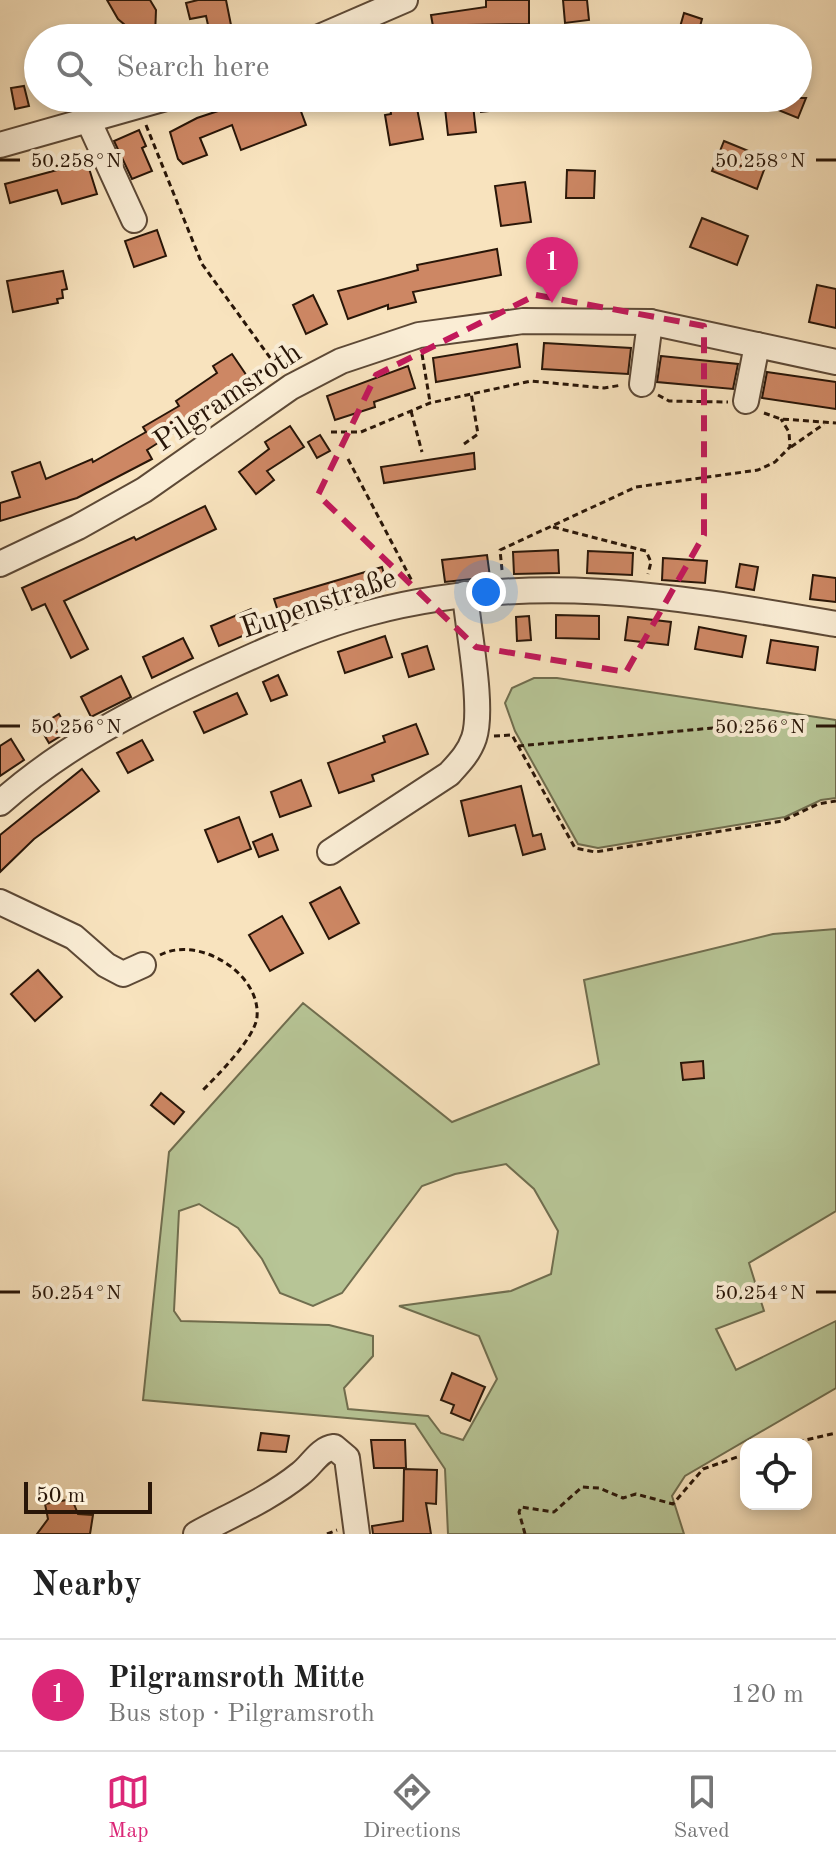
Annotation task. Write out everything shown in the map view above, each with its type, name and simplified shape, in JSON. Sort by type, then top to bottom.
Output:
[{"type":"street","points":[[349,24],[405,0]]},
{"type":"street","points":[[0,145],[122,112]]},
{"type":"street","points":[[89,122],[134,220]]},
{"type":"street","name":"Pilgramsroth","points":[[0,564],[78,527],[144,490],[291,387],[341,361],[419,335],[523,321],[650,322],[836,362]]},
{"type":"street","points":[[642,384],[650,322]]},
{"type":"street","points":[[746,401],[757,345]]},
{"type":"street","name":"Eupenstraße","points":[[0,803],[65,752],[146,705],[313,632],[366,613],[423,601],[504,590],[643,592],[836,624]]},
{"type":"street","points":[[330,852],[449,774],[464,758],[474,737],[477,711],[465,594]]},
{"type":"street","points":[[0,902],[74,937],[106,965],[123,974],[143,965]]},
{"type":"street","points":[[196,1534],[273,1493],[302,1473],[323,1451],[334,1447],[347,1458],[357,1534]]},
{"type":"path","points":[[141,112],[202,264],[279,371]]},
{"type":"path","points":[[419,335],[430,403]]},
{"type":"path","points":[[331,432],[361,432],[430,403],[531,381],[604,388],[637,382],[669,401],[746,401],[758,410],[781,419],[836,423]]},
{"type":"path","points":[[464,444],[478,434],[471,393]]},
{"type":"path","points":[[411,411],[422,452]]},
{"type":"path","points":[[781,419],[789,432],[790,447]]},
{"type":"path","points":[[504,590],[500,550],[636,487],[758,470],[775,462],[790,447],[824,424]]},
{"type":"path","points":[[348,459],[423,601]]},
{"type":"path","points":[[553,527],[646,551],[651,562],[643,592]]},
{"type":"path","points":[[518,746],[777,722]]},
{"type":"path","points":[[474,737],[512,735],[575,848],[595,852],[782,821],[818,804],[836,801]]},
{"type":"path","points":[[143,965],[173,948],[200,951],[225,961],[253,991],[257,1019],[228,1066],[202,1091]]},
{"type":"path","points":[[812,1438],[836,1433]]},
{"type":"path","points":[[525,1534],[519,1512],[521,1507],[554,1512],[582,1487],[599,1488],[623,1498],[636,1494],[673,1504],[703,1469],[740,1456]]},
{"type":"highlighted area","points":[[536,295],[704,326],[704,535],[626,672],[476,647],[318,495],[376,375]]},
{"type":"green space","points":[[534,678],[557,678],[836,720],[836,798],[821,800],[785,817],[598,848],[578,844],[515,731],[505,703],[512,688]]},
{"type":"green space","points":[[836,929],[836,1211],[749,1263],[764,1311],[716,1329],[736,1370],[836,1321],[836,1388],[750,1438],[740,1438],[740,1444],[685,1476],[672,1496],[684,1534],[448,1534],[445,1469],[415,1424],[143,1400],[169,1152],[303,1003],[452,1122],[599,1064],[584,980],[773,934]],"holes":[[[506,1164],[534,1189],[558,1231],[551,1274],[511,1291],[399,1306],[479,1336],[497,1379],[463,1440],[441,1433],[428,1416],[348,1409],[344,1388],[373,1356],[373,1336],[329,1325],[181,1321],[174,1311],[179,1211],[199,1204],[238,1228],[262,1259],[280,1293],[313,1306],[342,1293],[422,1186],[455,1174]]]},
{"type":"building","points":[[107,0],[150,0],[156,10],[155,24],[124,24]]},
{"type":"building","points":[[226,0],[231,24],[208,24],[206,16],[190,19],[186,3]]},
{"type":"building","points":[[486,0],[529,0],[529,24],[433,24],[431,15],[486,7]]},
{"type":"building","points":[[563,0],[587,0],[589,20],[565,23]]},
{"type":"building","points":[[684,13],[702,19],[701,24],[681,24]]},
{"type":"building","points":[[24,86],[24,107],[15,109],[11,88]]},
{"type":"building","points":[[215,112],[301,112],[306,125],[241,150],[232,125],[200,138],[207,155],[183,164],[178,159],[170,132]]},
{"type":"building","points":[[418,112],[423,139],[390,145],[385,115]]},
{"type":"building","points":[[445,112],[474,112],[476,132],[448,135]]},
{"type":"building","points":[[783,112],[800,112],[798,118]]},
{"type":"building","points":[[139,130],[146,146],[142,148],[152,171],[132,179],[114,141]]},
{"type":"building","points":[[724,141],[768,159],[757,189],[712,171]]},
{"type":"building","points":[[87,162],[97,194],[62,204],[57,190],[10,203],[5,184]]},
{"type":"building","points":[[567,170],[595,171],[594,198],[566,198]]},
{"type":"building","points":[[525,182],[531,222],[501,226],[495,186]]},
{"type":"building","points":[[702,218],[748,236],[737,265],[690,247]]},
{"type":"building","points":[[157,230],[166,256],[134,267],[125,241]]},
{"type":"building","points":[[497,249],[501,275],[413,292],[416,302],[388,309],[388,305],[348,319],[338,291],[418,270],[417,265]]},
{"type":"building","points":[[63,271],[67,289],[62,290],[63,298],[57,299],[58,303],[13,312],[7,281]]},
{"type":"building","points":[[817,285],[836,289],[836,328],[809,322]]},
{"type":"building","points":[[313,295],[327,324],[306,334],[293,305]]},
{"type":"building","points":[[544,343],[631,348],[628,374],[542,369]]},
{"type":"building","points":[[517,344],[520,367],[436,382],[433,358]]},
{"type":"building","points":[[232,354],[249,379],[212,403],[214,407],[147,450],[152,459],[77,498],[0,521],[0,503],[20,497],[12,472],[40,462],[46,479],[92,459],[93,462],[146,432],[143,427],[179,406],[176,401],[217,373],[213,366]]},
{"type":"building","points":[[661,356],[738,364],[733,389],[657,382]]},
{"type":"building","points":[[408,366],[415,388],[374,402],[375,407],[335,420],[327,396]]},
{"type":"building","points":[[767,372],[836,382],[836,409],[762,398]]},
{"type":"building","points":[[290,426],[304,447],[267,471],[274,480],[256,494],[239,472],[269,449],[265,442]]},
{"type":"building","points":[[320,435],[330,451],[317,458],[308,442]]},
{"type":"building","points":[[474,453],[475,469],[384,483],[381,467]]},
{"type":"building","points":[[205,506],[216,529],[64,601],[88,649],[71,658],[45,604],[32,610],[22,588],[134,537],[136,540]]},
{"type":"building","points":[[558,550],[559,573],[514,574],[513,552]]},
{"type":"building","points":[[588,551],[633,553],[632,575],[587,573]]},
{"type":"building","points":[[487,555],[490,577],[445,582],[442,560]]},
{"type":"building","points":[[663,558],[707,561],[705,583],[662,580]]},
{"type":"building","points":[[740,564],[758,567],[754,590],[736,587]]},
{"type":"building","points":[[382,567],[388,589],[345,601],[344,597],[281,620],[274,599]]},
{"type":"building","points":[[813,575],[836,578],[836,602],[810,599]]},
{"type":"building","points":[[251,609],[259,629],[219,646],[211,626]]},
{"type":"building","points":[[556,615],[599,616],[599,639],[556,638]]},
{"type":"building","points":[[529,616],[531,640],[517,641],[516,617]]},
{"type":"building","points":[[628,617],[671,622],[668,645],[625,640]]},
{"type":"building","points":[[699,627],[746,636],[742,657],[695,649]]},
{"type":"building","points":[[385,636],[392,657],[345,673],[338,652]]},
{"type":"building","points":[[183,638],[193,658],[152,678],[143,657]]},
{"type":"building","points":[[771,640],[818,647],[815,670],[767,663]]},
{"type":"building","points":[[427,646],[434,669],[409,677],[402,654]]},
{"type":"building","points":[[278,675],[287,695],[271,701],[263,682]]},
{"type":"building","points":[[121,676],[131,697],[91,717],[81,697]]},
{"type":"building","points":[[237,693],[247,714],[204,733],[194,712]]},
{"type":"building","points":[[59,714],[69,731],[49,743],[39,726]]},
{"type":"building","points":[[416,724],[428,754],[372,775],[374,781],[339,793],[328,763],[385,742],[383,736]]},
{"type":"building","points":[[11,739],[24,760],[0,776],[0,746]]},
{"type":"building","points":[[142,740],[153,760],[128,773],[117,753]]},
{"type":"building","points":[[82,769],[99,791],[34,839],[0,872],[0,835]]},
{"type":"building","points":[[301,780],[311,806],[280,817],[271,792]]},
{"type":"building","points":[[521,786],[533,836],[541,834],[545,849],[523,855],[515,825],[469,836],[461,801]]},
{"type":"building","points":[[239,817],[251,849],[218,862],[205,830]]},
{"type":"building","points":[[272,834],[278,850],[259,857],[253,842]]},
{"type":"building","points":[[340,887],[359,923],[329,939],[310,903]]},
{"type":"building","points":[[282,916],[303,953],[270,971],[249,935]]},
{"type":"building","points":[[38,970],[62,997],[35,1021],[11,994]]},
{"type":"building","points":[[703,1061],[704,1078],[683,1080],[681,1063]]},
{"type":"building","points":[[161,1093],[184,1112],[174,1124],[151,1105]]},
{"type":"building","points":[[452,1373],[485,1387],[470,1421],[451,1413],[454,1405],[441,1400]]},
{"type":"building","points":[[261,1433],[289,1436],[286,1452],[258,1450]]},
{"type":"building","points":[[371,1440],[405,1440],[406,1468],[374,1468]]},
{"type":"building","points":[[404,1469],[437,1470],[436,1504],[426,1503],[431,1534],[373,1534],[372,1526],[403,1521]]},
{"type":"building","points":[[72,1499],[78,1514],[93,1515],[90,1534],[37,1534],[48,1519],[45,1504]]},
{"type":"place","name":"Pilgramsroth Mitte","points":[[552,303]]}]
